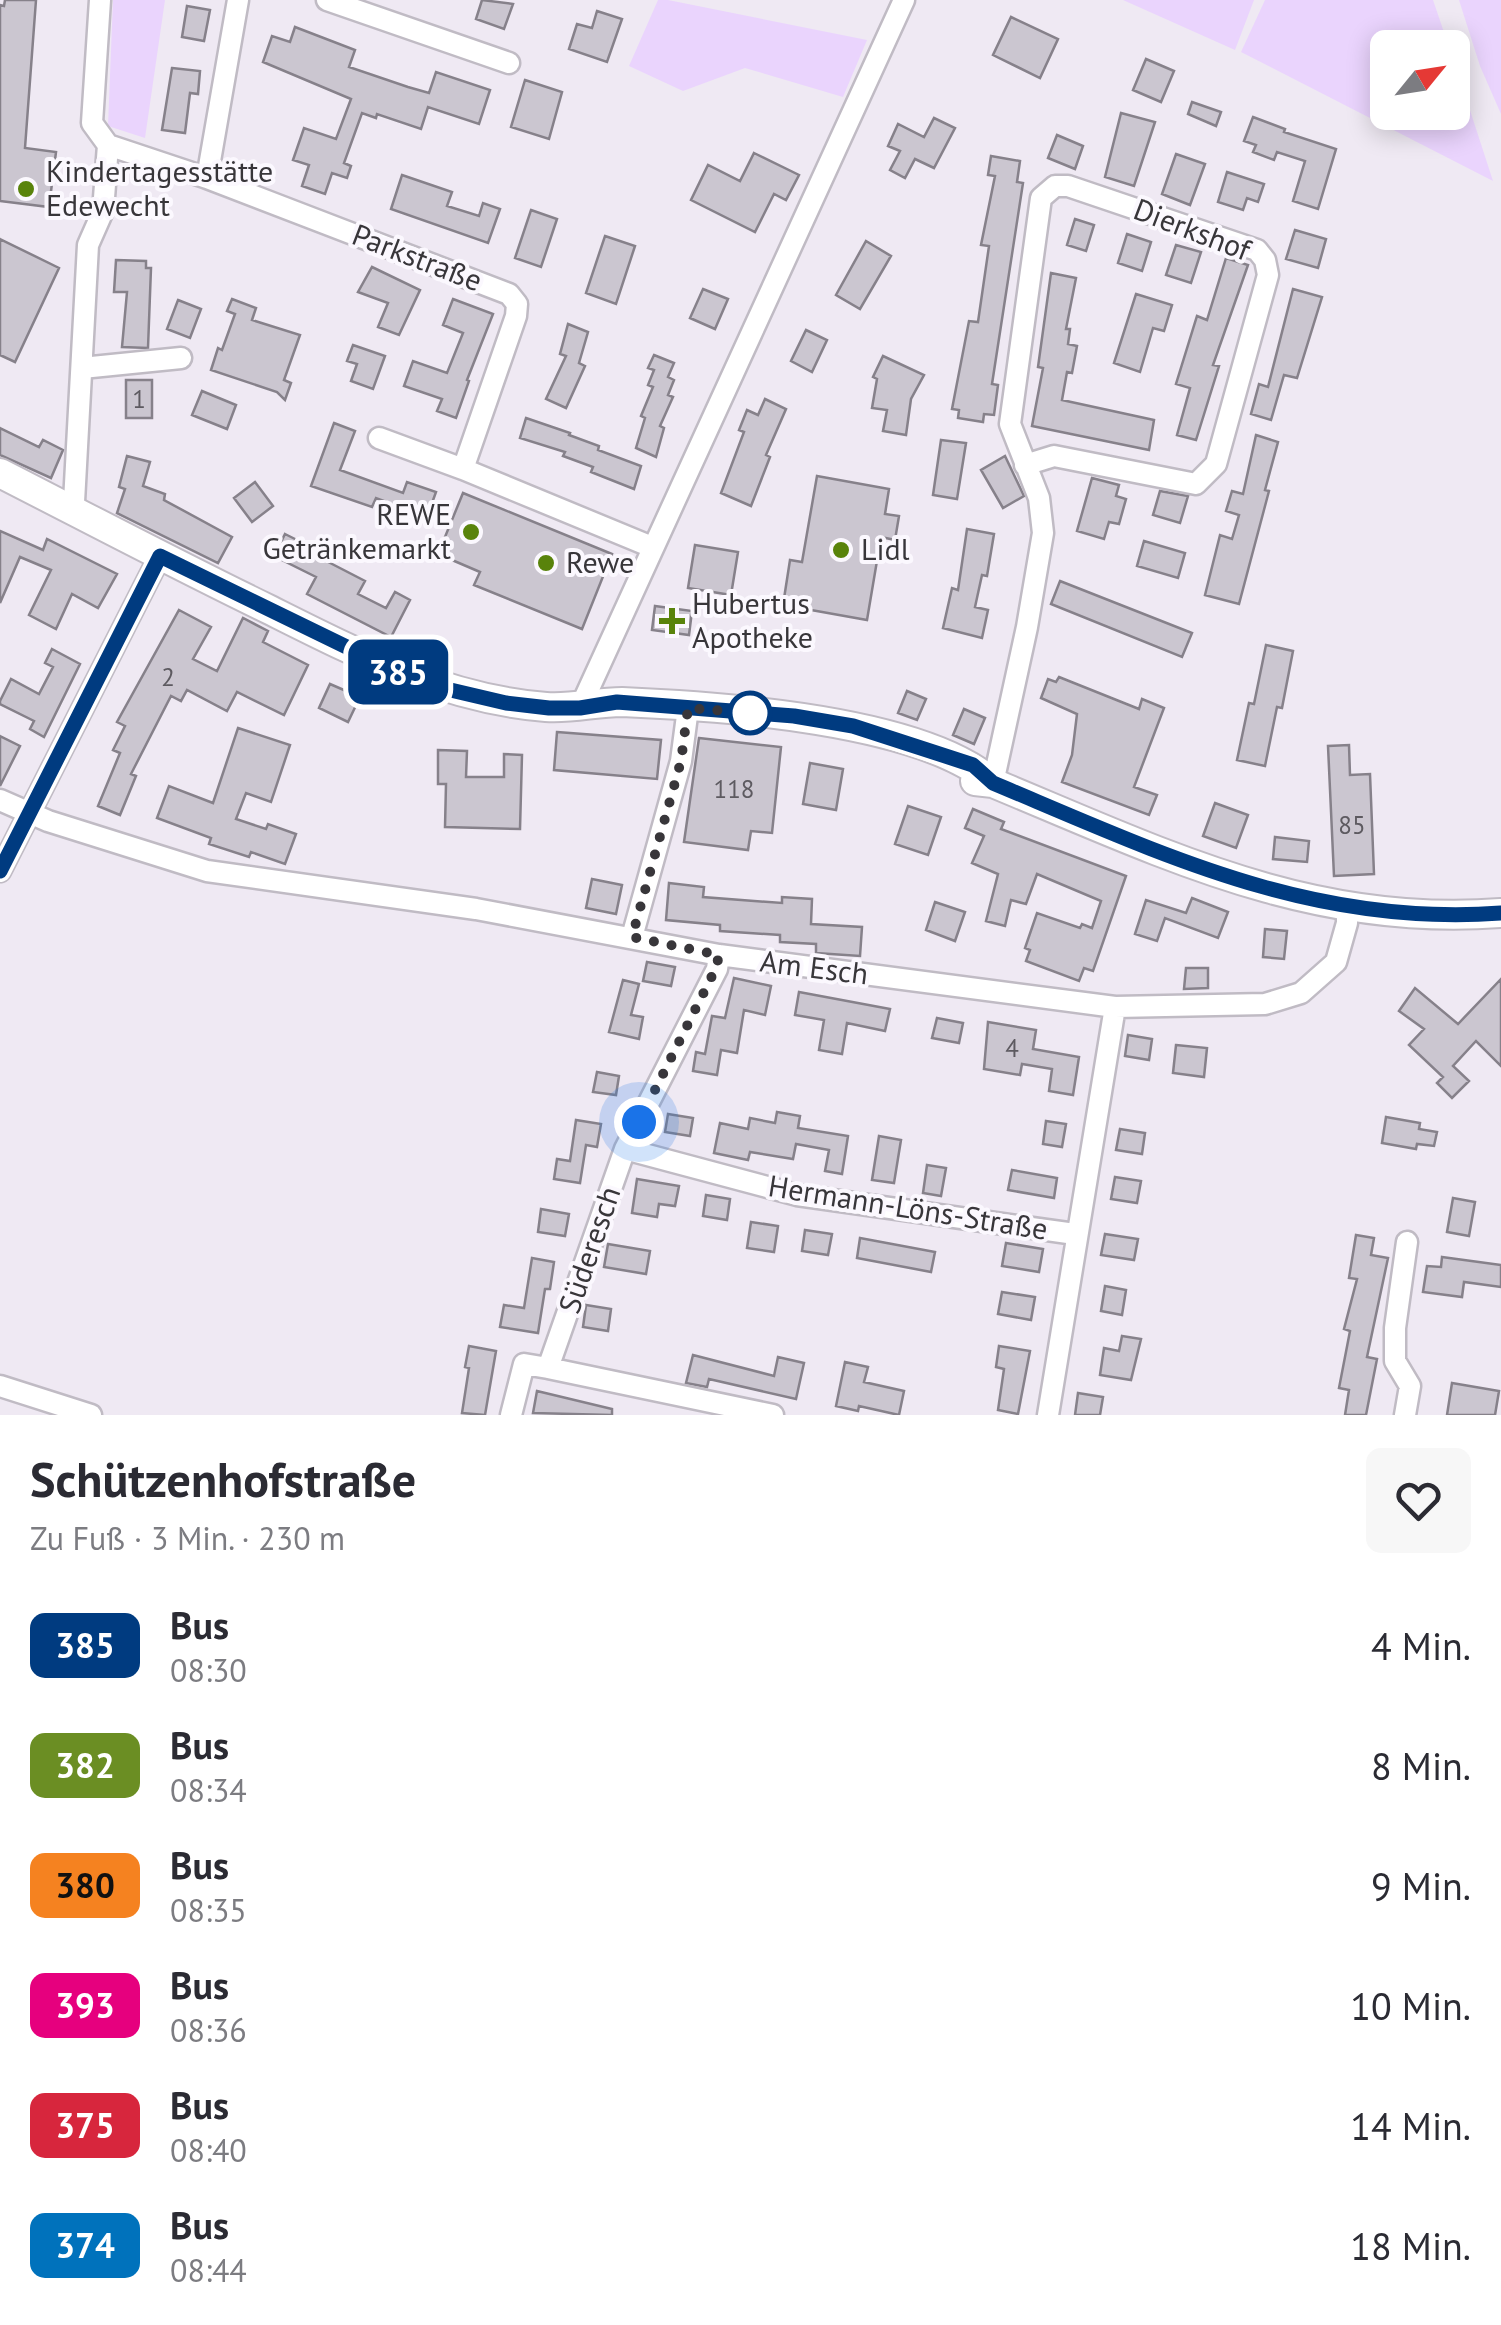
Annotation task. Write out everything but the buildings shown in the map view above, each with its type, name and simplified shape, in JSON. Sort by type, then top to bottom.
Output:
[{"type":"main road","points":[[0,474],[394,670],[442,688],[506,703],[580,708],[616,718],[687,715],[849,741],[906,756],[970,780],[993,783],[1244,884],[1347,907],[1424,916],[1501,913]]},
{"type":"street","points":[[70,510],[74,502],[88,245],[102,211],[108,144],[92,123],[100,0]]},
{"type":"street","points":[[207,178],[238,0]]},
{"type":"street","points":[[327,0],[509,63]]},
{"type":"street","points":[[580,708],[904,0]]},
{"type":"street","name":"Parkstraße","points":[[108,144],[510,294],[517,304],[516,316],[463,469]]},
{"type":"street","name":"Dierkshof","points":[[993,783],[1043,533],[1039,498],[1025,465],[1010,424],[1039,204],[1046,191],[1068,186],[1256,250],[1265,260],[1268,276],[1216,464],[1196,484],[1054,456],[1025,465]]},
{"type":"street","points":[[82,368],[181,358]]},
{"type":"street","points":[[378,438],[652,547]]},
{"type":"street","points":[[0,871],[160,556]]},
{"type":"street","points":[[632,937],[681,761],[687,715]]},
{"type":"street","name":"Am Esch","points":[[0,800],[29,814],[208,871],[476,910],[719,955],[1115,1008],[1265,1004],[1301,992],[1336,962],[1347,923],[1347,907]]},
{"type":"street","name":"Süderesch","points":[[548,1368],[625,1148],[719,955]]},
{"type":"street","points":[[1048,1415],[1115,1008]]},
{"type":"street","name":"Hermann-Löns-Straße","points":[[625,1148],[796,1195],[1076,1234]]},
{"type":"street","points":[[1405,1415],[1410,1386],[1395,1361],[1395,1328],[1407,1242]]},
{"type":"street","points":[[511,1415],[524,1364],[773,1415]]},
{"type":"street","points":[[0,1386],[91,1415]]},
{"type":"shaded area","points":[[113,0],[165,0],[145,138],[108,126]]},
{"type":"shaded area","points":[[658,0],[867,40],[843,97],[745,68],[683,91],[629,66]]},
{"type":"shaded area","points":[[1123,0],[1254,0],[1235,50]]},
{"type":"shaded area","points":[[1265,0],[1433,0],[1443,30],[1370,30],[1370,118],[1241,52]]},
{"type":"shaded area","points":[[1459,0],[1501,0],[1501,114],[1480,66]]},
{"type":"shaded area","points":[[1470,110],[1493,181],[1393,130],[1470,130]]},
{"type":"bus line","name":"385","points":[[0,871],[160,556],[394,670],[474,697],[549,708],[617,702],[794,716],[853,726],[973,765],[993,783],[1244,884],[1384,913],[1501,913]]},
{"type":"place","name":"Kindertagesstätte Edewecht","points":[[26,189]]},
{"type":"place","name":"REWE Getränkemarkt","points":[[471,532]]},
{"type":"place","name":"Lidl","points":[[841,550]]},
{"type":"place","name":"Rewe","points":[[546,563]]},
{"type":"place","name":"Hubertus Apotheke","points":[[672,621]]},
{"type":"route","points":[[639,1122],[719,955],[632,937],[681,761],[688,708],[750,713]]}]
